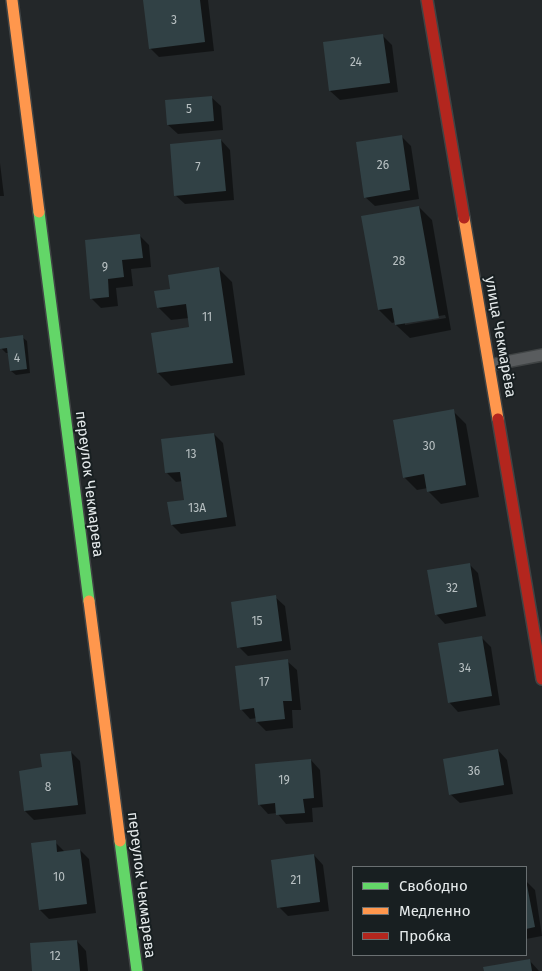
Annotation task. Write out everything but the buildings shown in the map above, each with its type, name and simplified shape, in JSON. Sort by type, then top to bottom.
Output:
[{"type":"street","name":"переулок Чекмарева","points":[[12,0],[137,971]]},
{"type":"street","name":"улица Чекмарёва","points":[[427,0],[542,679]]},
{"type":"lane","points":[[490,365],[542,354]]},
{"type":"traffic: fast","points":[[39,212],[89,601]]},
{"type":"traffic: fast","points":[[120,841],[137,971]]},
{"type":"traffic: slow","points":[[12,0],[39,212]]},
{"type":"traffic: slow","points":[[464,218],[498,419]]},
{"type":"traffic: slow","points":[[89,601],[120,841]]},
{"type":"traffic: jam","points":[[427,0],[464,218]]},
{"type":"traffic: jam","points":[[498,419],[542,679]]}]
